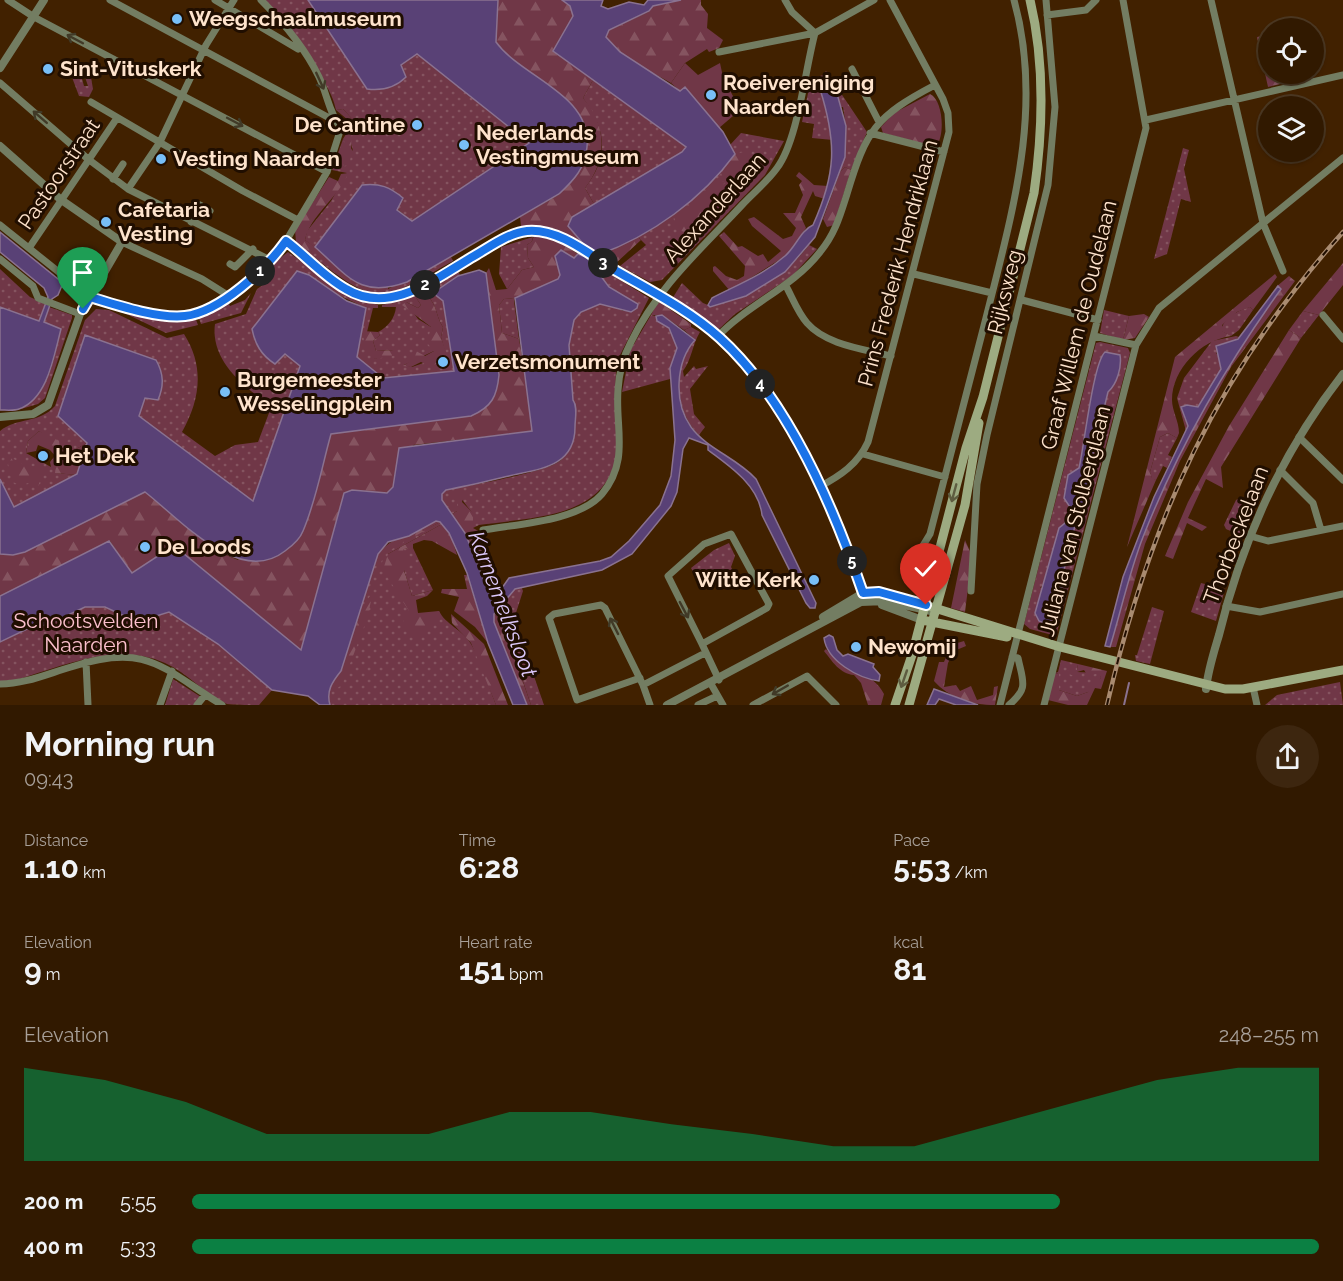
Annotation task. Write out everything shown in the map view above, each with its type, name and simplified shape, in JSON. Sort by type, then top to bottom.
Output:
[{"type":"main road","name":"Rijksweg","points":[[895,705],[924,612],[963,459],[983,397],[1034,193],[1038,161],[1040,81],[1038,42],[1030,0]]},
{"type":"main road","name":"Rijksweg","points":[[909,705],[965,505],[983,397]]},
{"type":"main road","points":[[1017,637],[933,623],[924,612],[936,610],[1017,637],[1232,695],[1343,670]]},
{"type":"street","points":[[8,0],[34,17],[327,172]]},
{"type":"street","points":[[0,68],[45,0]]},
{"type":"street","points":[[0,225],[90,297],[162,315],[185,316],[230,296],[272,261],[327,172],[341,128],[335,122],[110,0]]},
{"type":"street","points":[[215,0],[303,51]]},
{"type":"street","points":[[128,189],[160,142],[204,51],[234,0]]},
{"type":"street","points":[[261,0],[303,51],[318,76],[335,122]]},
{"type":"street","points":[[785,0],[792,12],[814,33]]},
{"type":"street","points":[[719,52],[814,33],[874,0]]},
{"type":"street","name":"Prins Frederik Hendriklaan","points":[[819,487],[848,470],[863,454],[868,442],[914,274],[949,132],[948,113],[890,0]]},
{"type":"street","name":"Rijksweg","points":[[916,557],[930,534],[1013,214],[1024,145],[1024,54],[1014,0]]},
{"type":"street","name":"Rijksweg","points":[[971,591],[978,512],[977,484],[1048,186],[1055,107],[1046,0]]},
{"type":"street","points":[[1047,15],[1086,10],[1096,0]]},
{"type":"street","name":"Graaf Willem de Oudelaan","points":[[1000,705],[1098,320],[1146,120],[1123,0]]},
{"type":"street","points":[[1211,0],[1263,223],[1283,271]]},
{"type":"street","name":"Alexanderlaan","points":[[483,530],[566,515],[586,507],[601,496],[613,480],[621,456],[618,392],[622,361],[641,323],[659,296],[777,168],[791,134],[814,33]]},
{"type":"street","points":[[852,69],[879,122]]},
{"type":"street","points":[[1146,120],[1343,75]]},
{"type":"street","points":[[0,83],[88,159],[128,189],[191,222],[253,249],[272,261]]},
{"type":"street","points":[[717,337],[748,310],[786,286],[807,268],[836,230],[856,160],[870,133],[897,105],[935,85]]},
{"type":"street","points":[[92,102],[298,220]]},
{"type":"street","name":"Pastoorstraat","points":[[29,248],[117,118]]},
{"type":"street","points":[[870,133],[944,152]]},
{"type":"street","points":[[0,146],[60,199],[122,242],[202,279],[230,296]]},
{"type":"street","name":"Juliana van Stolberglaan","points":[[1044,705],[1136,345],[1159,308],[1343,158]]},
{"type":"street","points":[[113,178],[123,164]]},
{"type":"street","points":[[191,222],[200,205],[210,211]]},
{"type":"street","points":[[286,241],[344,289],[359,296],[380,299],[407,293],[505,238],[527,231],[555,236],[659,296],[717,337],[740,359],[774,401],[819,487],[850,554],[866,598]]},
{"type":"street","points":[[0,417],[33,414],[48,405],[80,314],[122,242]]},
{"type":"street","points":[[230,264],[235,267],[253,249]]},
{"type":"street","points":[[0,259],[33,286],[38,298],[80,314]]},
{"type":"street","points":[[914,274],[992,293]]},
{"type":"street","points":[[786,286],[807,323],[819,333],[831,340],[891,356]]},
{"type":"street","points":[[1022,300],[1098,320]]},
{"type":"street","points":[[1323,315],[1343,339]]},
{"type":"street","points":[[1094,336],[1136,345]]},
{"type":"street","name":"Thorbeckelaan","points":[[1206,687],[1226,606],[1250,536],[1280,470],[1299,437],[1343,374]]},
{"type":"street","points":[[1299,437],[1343,480]]},
{"type":"street","points":[[863,454],[945,477]]},
{"type":"street","points":[[1280,470],[1313,502],[1321,530]]},
{"type":"street","points":[[1250,536],[1268,541],[1343,526]]},
{"type":"street","points":[[702,644],[767,608],[768,600],[731,534],[704,544],[668,576],[719,680]]},
{"type":"street","points":[[668,705],[719,680],[879,592],[924,612]]},
{"type":"street","points":[[1226,606],[1260,612],[1343,594]]},
{"type":"street","points":[[866,598],[924,612]]},
{"type":"street","points":[[650,705],[641,682],[601,606],[554,614],[549,618],[577,700],[641,682],[705,654]]},
{"type":"street","points":[[0,684],[17,684],[86,662],[117,657],[138,658],[155,662],[172,671],[222,705]]},
{"type":"street","points":[[1009,705],[1022,694],[1024,685],[1018,658],[1012,657]]},
{"type":"street","points":[[86,662],[88,705]]},
{"type":"street","points":[[160,705],[172,671]]},
{"type":"street","points":[[753,705],[807,676],[836,705]]},
{"type":"street","points":[[711,684],[723,705]]},
{"type":"street","points":[[1253,689],[1257,705]]},
{"type":"street","points":[[196,705],[206,695]]},
{"type":"street","points":[[698,705],[717,696]]},
{"type":"green space","points":[[265,0],[308,0],[367,89],[417,53],[529,143],[412,221],[397,209],[395,191],[388,289],[451,257],[453,261],[409,285],[379,294],[351,284],[310,254],[314,247],[305,240],[307,231],[331,201],[347,173],[332,170],[343,139],[353,151],[349,136],[355,122],[343,109],[336,110],[333,99],[317,70]]},
{"type":"green space","points":[[498,0],[562,0],[570,6],[573,16],[553,51],[593,80],[583,98],[597,119],[602,142],[598,166],[585,188],[594,204],[572,217],[575,235],[581,239],[581,244],[547,228],[521,226],[520,217],[560,194],[569,102],[513,61],[496,42]]},
{"type":"green space","points":[[680,0],[701,0],[701,5],[708,14],[707,28],[723,40],[719,48],[709,52],[707,49],[685,63],[671,83],[625,56],[606,37],[609,30],[648,12],[653,6]]},
{"type":"green space","name":"Roeivereniging Naarden","points":[[685,63],[698,75],[720,63],[723,77],[734,98],[725,107],[733,116],[719,128],[685,88],[680,91],[671,83]]},
{"type":"green space","points":[[89,66],[93,89],[89,97],[79,96],[70,72],[79,68],[84,86],[88,86],[82,68]]},
{"type":"green space","points":[[826,71],[867,132],[851,170],[845,167],[840,172],[846,140],[843,107],[827,110],[833,140],[812,138],[814,124],[802,122],[811,79],[823,75]]},
{"type":"green space","points":[[593,80],[686,147],[682,152],[594,204],[585,188],[598,165],[602,143],[597,121],[583,98]]},
{"type":"green space","points":[[930,94],[938,103],[940,110],[942,126],[937,145],[932,146],[883,133],[881,127],[894,113]]},
{"type":"green space","points":[[343,109],[355,122],[349,165],[344,166],[342,151],[346,145],[343,139],[348,131],[348,120],[336,110]]},
{"type":"green space","points":[[741,133],[784,141],[765,175],[662,280],[650,282],[620,266],[646,245],[638,237],[691,200],[714,178],[734,154],[730,145]]},
{"type":"green space","points":[[1183,148],[1189,150],[1184,169],[1191,202],[1181,199],[1167,254],[1154,259]]},
{"type":"green space","points":[[748,151],[752,157],[748,168],[736,175],[719,176],[735,154]]},
{"type":"green space","points":[[845,167],[851,170],[834,225],[827,227],[823,219],[840,172]]},
{"type":"green space","points":[[799,172],[814,185],[828,186],[825,199],[815,196],[813,191],[801,217],[806,228],[787,255],[730,291],[713,271],[713,267],[715,266],[726,276],[737,280],[744,276],[745,266],[719,236],[724,232],[738,247],[742,246],[758,256],[763,254],[768,262],[781,251],[752,226],[748,219],[754,217],[783,239],[792,236],[796,228],[783,213],[795,213],[803,195],[799,185],[802,181],[796,176]]},
{"type":"green space","points":[[348,173],[344,182],[318,214],[308,231],[305,240],[315,247],[310,254],[296,242],[295,230],[329,177],[338,181],[341,174]]},
{"type":"green space","points":[[713,181],[725,182],[717,193],[728,203],[725,213],[708,219],[691,234],[678,230],[673,214]]},
{"type":"green space","points":[[534,236],[557,240],[578,254],[574,258],[561,250],[555,256],[560,275],[558,279],[515,298],[504,299],[499,305],[502,333],[519,339],[533,431],[413,445],[393,487],[387,493],[301,650],[173,547],[131,573],[110,541],[0,596],[0,554],[13,555],[25,552],[145,492],[221,553],[238,560],[331,434],[377,427],[499,375],[486,273],[489,268],[496,290],[507,289],[522,270],[534,267],[528,258],[527,245]]},
{"type":"green space","points":[[533,237],[527,245],[528,258],[534,267],[522,270],[507,289],[499,274],[501,247]]},
{"type":"green space","points":[[638,237],[641,240],[615,264],[598,255]]},
{"type":"green space","points":[[809,245],[817,249],[792,276],[735,314],[718,330],[714,330],[672,299],[682,283],[708,305],[737,297],[777,276],[789,267]]},
{"type":"green space","points":[[288,252],[347,294],[378,305],[378,308],[373,308],[367,332],[364,332],[375,359],[394,350],[376,351],[373,341],[380,335],[378,332],[390,322],[396,307],[382,307],[382,305],[415,296],[421,305],[418,308],[406,302],[418,319],[431,327],[434,351],[404,365],[412,367],[446,355],[441,337],[443,327],[435,307],[430,299],[420,293],[458,271],[461,277],[443,301],[454,371],[383,378],[357,357],[366,308],[330,291],[252,329],[260,351],[285,354],[300,366],[253,501],[139,416],[145,398],[85,335],[79,353],[87,443],[69,453],[39,431],[28,441],[26,453],[51,467],[50,462],[54,457],[58,458],[56,473],[77,475],[14,507],[0,479],[0,431],[14,424],[42,416],[55,406],[85,320],[96,309],[109,310],[167,338],[184,334],[195,359],[198,383],[193,408],[182,432],[215,456],[235,445],[258,442],[272,405],[240,382],[223,361],[215,337],[215,324],[246,314],[257,289],[270,280],[270,266]]},
{"type":"green space","points":[[1343,263],[1343,285],[1319,315],[1303,311]]},
{"type":"green space","points":[[594,264],[649,298],[619,357],[616,369],[617,448],[612,471],[601,489],[585,501],[566,510],[545,516],[479,525],[473,528],[473,514],[457,493],[457,511],[452,514],[442,500],[442,494],[446,490],[541,469],[561,460],[570,447],[575,431],[569,345],[574,320],[581,312],[600,304],[609,304],[623,311],[637,304],[608,287]]},
{"type":"green space","points":[[0,269],[30,297],[45,304],[39,321],[0,307]]},
{"type":"green space","points":[[1275,274],[1277,277],[1253,310],[1250,307],[1237,312],[1222,325],[1222,331],[1231,336],[1209,343],[1199,350],[1190,358],[1177,377],[1172,400],[1179,433],[1177,438],[1168,433],[1160,437],[1150,472],[1152,478],[1156,480],[1127,547],[1175,357]]},
{"type":"green space","points":[[1289,276],[1295,281],[1231,367],[1180,461],[1145,544],[1116,647],[1110,647],[1138,551],[1171,471],[1204,408],[1240,348],[1280,289],[1276,287]]},
{"type":"green space","points":[[251,293],[241,313],[201,324],[198,316],[228,303],[230,306],[245,300]]},
{"type":"green space","points":[[420,293],[430,299],[435,307],[443,327],[441,337],[447,355],[431,367],[421,362],[411,367],[403,366],[415,358],[416,351],[425,356],[434,351],[427,343],[431,327],[402,305],[406,302],[418,308],[421,305],[415,296]]},
{"type":"green space","points":[[515,298],[519,339],[502,333],[499,305],[504,299]]},
{"type":"green space","points":[[658,301],[691,324],[691,327],[684,330],[662,315],[651,315]]},
{"type":"green space","points":[[49,307],[72,315],[72,318],[45,398],[38,404],[21,409],[39,393],[53,362],[61,329],[44,322]]},
{"type":"green space","points":[[1250,307],[1253,310],[1239,330],[1231,336],[1221,331],[1228,318]]},
{"type":"green space","points":[[118,310],[195,317],[198,325],[166,333]]},
{"type":"green space","points":[[1104,310],[1129,316],[1123,340],[1100,333]]},
{"type":"green space","points":[[1303,311],[1319,315],[1301,338],[1289,330]]},
{"type":"green space","points":[[1144,314],[1149,317],[1135,338],[1123,340],[1129,316]]},
{"type":"green space","points":[[651,315],[656,316],[658,321],[670,329],[676,340],[677,347],[670,379],[622,392],[630,351]]},
{"type":"green space","points":[[691,327],[700,332],[683,371],[684,377],[694,366],[696,369],[708,366],[690,389],[694,414],[705,427],[699,435],[685,414],[679,388],[682,362],[695,340],[684,330]]},
{"type":"green space","points":[[1289,330],[1301,338],[1221,467],[1223,488],[1206,479],[1188,518],[1207,527],[1202,531],[1187,523],[1173,559],[1165,556],[1188,502],[1229,426]]},
{"type":"green space","points":[[363,331],[378,332],[380,335],[373,341],[376,351],[395,350],[398,355],[375,359],[365,352]]},
{"type":"green space","points":[[1239,337],[1216,353],[1220,359],[1219,373],[1198,407],[1187,405],[1184,417],[1188,426],[1186,431],[1177,398],[1184,378],[1212,341]]},
{"type":"green space","points":[[1096,343],[1128,348],[1130,353],[1056,636],[1030,629],[1024,624]],"holes":[[[1094,381],[1108,392],[1101,425],[1087,464],[1085,506],[1075,509],[1072,524],[1075,526],[1060,586],[1040,588],[1046,582],[1070,507],[1064,498],[1068,475],[1079,468]]]},
{"type":"green space","points":[[39,431],[59,441],[60,448],[69,453],[87,443],[77,475],[55,473],[57,458],[50,450],[38,445],[36,451],[26,453],[28,441]]},
{"type":"green space","points":[[1168,433],[1177,438],[1168,455],[1172,457],[1167,468],[1163,466],[1156,480],[1152,479],[1150,472],[1160,437]]},
{"type":"green space","points":[[12,458],[26,466],[42,467],[42,477],[38,486],[28,483],[21,486],[13,482],[8,464]]},
{"type":"green space","points":[[461,491],[464,493],[462,502],[473,513],[473,528],[482,533],[492,576],[500,590],[494,597],[488,594],[465,533],[452,514],[457,511],[457,493]]},
{"type":"green space","points":[[1240,498],[1256,506],[1242,536],[1226,529],[1224,525],[1236,500]]},
{"type":"green space","points":[[433,521],[440,522],[385,553],[380,565],[376,560],[380,552],[393,541]]},
{"type":"green space","points":[[440,522],[442,524],[388,554],[420,618],[439,611],[445,620],[468,639],[496,705],[330,705],[328,697],[330,685],[378,554]]},
{"type":"green space","points":[[442,524],[450,533],[457,555],[432,541],[424,540],[413,544],[413,552],[406,548],[403,550],[409,560],[404,570],[412,596],[433,590],[427,596],[416,600],[418,613],[439,611],[442,618],[418,637],[404,625],[403,617],[409,611],[383,570],[388,554]]},
{"type":"green space","points":[[965,540],[972,556],[965,612],[951,608]]},
{"type":"green space","points":[[729,543],[735,556],[731,567],[733,571],[702,588],[691,568],[714,550]]},
{"type":"green space","points":[[406,548],[413,551],[413,548],[433,590],[412,596],[404,570],[402,550]]},
{"type":"green space","points":[[464,575],[467,575],[488,643],[475,627],[454,611],[459,597],[441,593],[442,589],[467,589]]},
{"type":"green space","points":[[1201,583],[1225,589],[1216,621],[1191,612]]},
{"type":"green space","points":[[521,586],[523,591],[514,619],[544,705],[531,705],[511,646],[518,639],[512,621],[502,621],[494,614],[515,589]]},
{"type":"green space","points":[[373,592],[367,619],[342,685],[336,689],[330,685],[343,663],[365,603]]},
{"type":"green space","name":"Schootsvelden Naarden","points":[[85,607],[104,607],[133,620],[143,620],[169,612],[174,614],[218,644],[272,690],[259,705],[227,704],[165,663],[146,657],[127,655],[88,658],[13,681],[0,681],[0,642],[27,629],[49,624]]},
{"type":"green space","points":[[1152,607],[1164,611],[1150,664],[1136,661],[1135,655],[1137,655]]},
{"type":"green space","points":[[515,611],[512,621],[517,639],[511,647],[531,705],[527,705],[494,622],[494,614],[502,621],[507,614]]},
{"type":"green space","points":[[451,614],[484,644],[508,705],[496,705],[471,643],[452,623]]},
{"type":"green space","points":[[964,641],[966,646],[954,651],[948,663],[944,687],[956,685],[960,691],[971,686],[977,700],[993,695],[994,687],[998,686],[995,705],[978,704],[954,696],[934,681],[939,662],[944,662],[951,645]]},
{"type":"green space","points":[[826,649],[841,662],[866,675],[879,686],[884,694],[881,705],[868,705],[861,683],[854,675],[837,666],[824,651]]},
{"type":"green space","points":[[1061,660],[1078,664],[1077,672],[1100,673],[1101,678],[1088,692],[1077,696],[1059,690],[1059,674],[1054,673],[1058,672]]},
{"type":"green space","points":[[1078,664],[1107,671],[1101,689],[1095,688],[1087,705],[1068,705],[1048,700],[1054,673],[1059,674],[1059,690],[1077,696],[1088,692],[1089,686],[1101,678],[1099,673],[1088,676],[1084,670],[1077,672],[1074,676],[1069,674],[1067,671],[1077,670]]},
{"type":"green space","points":[[173,679],[201,697],[194,705],[165,705]]},
{"type":"green space","points":[[1340,682],[1343,705],[1265,705],[1277,695]]},
{"type":"shaded area","points":[[308,0],[498,0],[496,42],[508,55],[553,88],[579,113],[586,129],[587,147],[578,173],[559,194],[407,282],[377,288],[356,282],[315,247],[362,185],[379,185],[398,194],[403,198],[397,210],[412,221],[529,143],[417,54],[401,65],[406,77],[402,81],[388,88],[367,89]]},
{"type":"shaded area","points":[[562,0],[603,0],[601,6],[608,9],[629,2],[644,5],[648,0],[681,0],[653,6],[649,11],[609,30],[606,37],[620,52],[680,91],[685,87],[723,132],[735,154],[691,201],[656,227],[598,255],[593,251],[588,259],[609,287],[638,304],[637,308],[631,312],[600,304],[581,312],[574,320],[569,345],[576,413],[573,440],[569,451],[553,464],[543,468],[446,490],[442,494],[442,500],[465,533],[491,597],[497,595],[509,578],[611,557],[629,541],[660,505],[671,476],[675,440],[670,368],[677,348],[669,328],[657,321],[656,316],[662,315],[695,340],[684,359],[679,382],[681,406],[685,417],[698,435],[756,479],[816,603],[815,608],[810,608],[806,603],[749,486],[734,470],[708,450],[708,445],[689,438],[683,449],[677,492],[671,506],[632,554],[602,570],[515,589],[494,614],[494,622],[527,705],[513,705],[488,643],[467,573],[449,533],[440,522],[436,521],[409,536],[388,542],[378,554],[341,671],[331,687],[330,705],[320,705],[308,696],[272,690],[218,644],[169,612],[143,620],[133,620],[105,607],[85,607],[49,624],[27,629],[0,642],[0,596],[109,541],[132,573],[170,548],[178,549],[301,650],[344,493],[352,490],[387,493],[393,487],[399,448],[532,431],[515,298],[558,279],[560,275],[555,256],[561,250],[574,258],[578,254],[583,256],[587,248],[568,226],[572,217],[682,152],[686,147],[553,51],[573,16],[570,6]]},
{"type":"shaded area","points":[[823,83],[836,90],[846,126],[845,157],[815,237],[785,272],[746,296],[710,307],[708,305],[712,298],[777,263],[789,253],[805,231],[813,225],[826,190],[832,158],[826,108],[820,89]]},
{"type":"shaded area","points":[[0,232],[63,283],[58,295],[52,299],[44,322],[61,329],[48,375],[37,396],[29,404],[12,410],[0,410],[0,307],[39,321],[48,297],[44,288],[0,252]]},
{"type":"shaded area","points":[[479,270],[486,273],[499,375],[495,395],[489,405],[471,416],[331,434],[308,520],[300,537],[285,551],[267,560],[249,561],[230,555],[193,532],[145,492],[25,552],[13,555],[0,554],[0,479],[14,507],[77,474],[87,443],[58,416],[85,335],[156,360],[162,375],[160,395],[158,400],[145,398],[139,416],[253,501],[300,366],[285,354],[275,364],[270,361],[259,349],[252,329],[297,271],[309,275],[347,301],[366,308],[357,357],[383,378],[454,371],[443,301],[433,293],[458,276]]},
{"type":"shaded area","points":[[1278,286],[1281,289],[1222,378],[1171,472],[1138,551],[1110,647],[1105,646],[1123,577],[1154,497],[1188,426],[1181,407],[1187,405],[1198,407],[1221,369],[1216,346],[1238,339]]},
{"type":"shaded area","points":[[1105,352],[1120,355],[1119,370],[1114,385],[1108,392],[1093,454],[1089,457],[1086,472],[1092,479],[1085,506],[1075,509],[1072,524],[1075,526],[1060,586],[1064,590],[1049,625],[1039,621],[1035,613],[1059,528],[1065,523],[1070,507],[1064,498],[1068,475],[1079,468],[1093,388]]},
{"type":"shaded area","points":[[829,635],[833,637],[837,650],[843,656],[848,654],[874,664],[873,667],[880,675],[879,681],[853,672],[837,661],[826,646],[824,638]]},
{"type":"shaded area","points":[[934,689],[978,705],[956,705],[939,699],[935,705],[927,705]]},
{"type":"waterway","points":[[1124,705],[1129,683]]},
{"type":"railway","points":[[1107,705],[1124,637],[1144,573],[1167,511],[1194,452],[1224,395],[1259,340],[1298,286],[1343,232]]},
{"type":"place","name":"Weegschaalmuseum","points":[[177,19]]},
{"type":"place","name":"Sint-Vituskerk","points":[[48,69]]},
{"type":"place","name":"Roeivereniging Naarden","points":[[711,95]]},
{"type":"place","name":"De Cantine","points":[[417,125]]},
{"type":"place","name":"Nederlands Vestingmuseum","points":[[464,145]]},
{"type":"place","name":"Vesting Naarden","points":[[161,159]]},
{"type":"place","name":"Cafetaria Vesting","points":[[106,222]]},
{"type":"place","name":"Verzetsmonument","points":[[443,362]]},
{"type":"place","name":"Burgemeester Wesselingplein","points":[[225,392]]},
{"type":"place","name":"Het Dek","points":[[43,456]]},
{"type":"place","name":"De Loods","points":[[145,547]]},
{"type":"place","name":"Witte Kerk","points":[[814,580]]},
{"type":"place","name":"Newomij","points":[[856,647]]},
{"type":"route","points":[[83,309],[90,297],[162,315],[185,316],[195,313],[230,296],[247,284],[272,261],[286,241],[344,289],[359,296],[380,299],[395,297],[421,287],[505,238],[527,231],[543,232],[555,236],[659,296],[720,339],[740,359],[774,401],[786,421],[850,554],[863,593],[879,592],[926,605]]},
{"type":"water label","name":"Karnemelksloot","points":[[503,604]]}]
